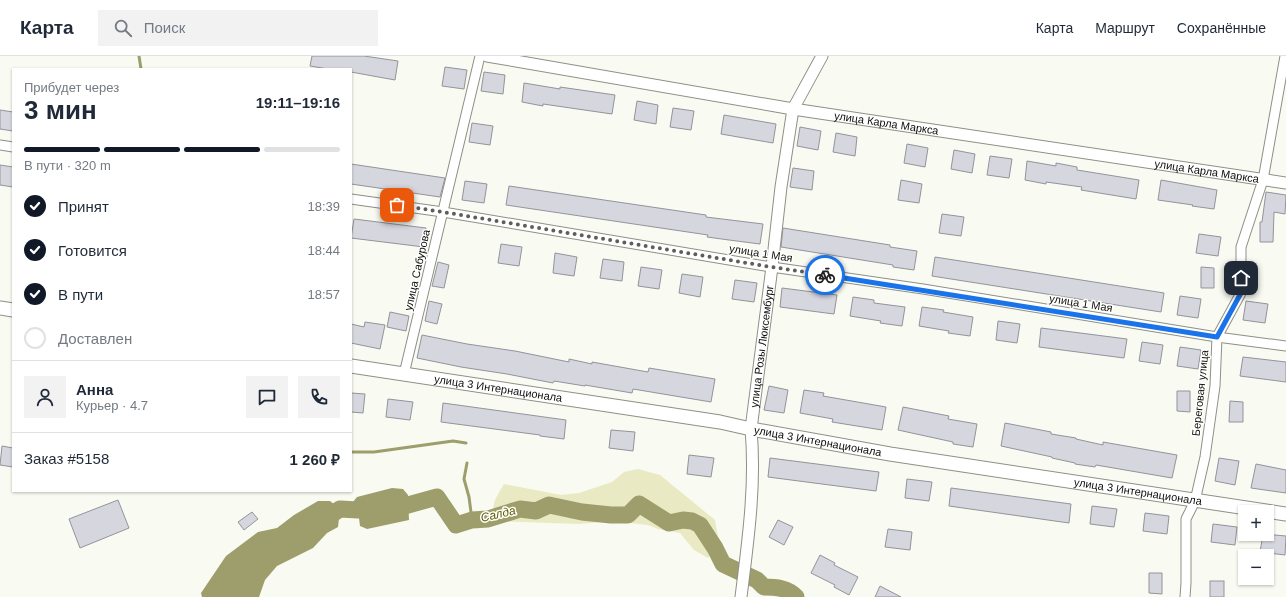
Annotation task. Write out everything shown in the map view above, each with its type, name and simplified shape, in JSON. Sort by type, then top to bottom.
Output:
[{"type":"main road","points":[[0,308],[12,310]]},
{"type":"main road","name":"улица 3 Интернационала","points":[[352,366],[720,422],[890,454],[1286,514]]},
{"type":"street","name":"улица Сабурова","points":[[404,374],[480,56]]},
{"type":"street","name":"улица Карла Маркса","points":[[487,56],[793,109],[1286,183]]},
{"type":"street","name":"улица Розы Люксембург","points":[[741,597],[750,523],[753,448],[751,429],[772,267],[780,187],[793,109],[822,56]]},
{"type":"street","name":"Береговая улица","points":[[1185,597],[1186,519],[1195,501],[1205,457],[1215,386],[1217,337],[1241,293],[1241,247],[1263,180],[1285,56]]},
{"type":"street","points":[[0,145],[12,147]]},
{"type":"street","name":"улица 1 Мая","points":[[352,199],[443,212],[772,267],[931,290],[1217,337],[1286,346]]},
{"type":"shaded area","points":[[638,469],[660,475],[715,520],[718,537],[715,548],[708,558],[694,550],[680,533],[658,529],[648,525],[612,521],[580,524],[497,521],[494,516],[494,502],[504,484],[561,495],[579,493],[612,482],[624,472]]},
{"type":"shaded area","points":[[392,488],[403,489],[408,495],[409,520],[367,529],[360,526],[358,510],[353,502],[357,497]]},
{"type":"shaded area","points":[[318,501],[330,501],[340,509],[338,527],[327,533],[313,548],[277,566],[265,580],[259,597],[202,597],[201,593],[226,556],[258,532],[277,528],[294,515]]},
{"type":"building","points":[[312,56],[364,56],[398,61],[395,80],[352,72],[352,68],[322,68],[310,66]]},
{"type":"building","points":[[445,67],[467,70],[464,89],[442,86]]},
{"type":"building","points":[[484,72],[505,75],[503,94],[481,91]]},
{"type":"building","points":[[524,83],[560,89],[560,87],[615,95],[612,114],[522,102]]},
{"type":"building","points":[[637,101],[658,105],[656,124],[634,120]]},
{"type":"building","points":[[673,108],[694,111],[691,130],[670,127]]},
{"type":"building","points":[[0,110],[12,112],[12,131],[0,129]]},
{"type":"building","points":[[724,115],[776,124],[773,143],[721,134]]},
{"type":"building","points":[[472,123],[493,126],[490,145],[469,142]]},
{"type":"building","points":[[800,127],[821,131],[818,150],[797,146]]},
{"type":"building","points":[[836,133],[857,137],[855,156],[833,152]]},
{"type":"building","points":[[907,144],[928,148],[925,167],[904,163]]},
{"type":"building","points":[[954,150],[975,154],[972,173],[951,169]]},
{"type":"building","points":[[990,156],[1012,159],[1009,178],[987,175]]},
{"type":"building","points":[[1027,161],[1056,166],[1056,163],[1077,167],[1077,170],[1139,180],[1136,199],[1081,190],[1082,187],[1046,182],[1046,184],[1025,180]]},
{"type":"building","points":[[352,164],[445,178],[440,197],[352,184]]},
{"type":"building","points":[[0,165],[12,167],[12,187],[0,185]]},
{"type":"building","points":[[793,168],[814,171],[812,190],[790,187]]},
{"type":"building","points":[[901,180],[922,184],[919,203],[898,200]]},
{"type":"building","points":[[1161,180],[1217,190],[1214,209],[1158,200]]},
{"type":"building","points":[[465,181],[487,184],[484,203],[462,200]]},
{"type":"building","points":[[509,186],[706,215],[706,217],[763,224],[760,244],[506,205]]},
{"type":"building","points":[[1266,192],[1286,195],[1285,214],[1274,212],[1273,242],[1260,242],[1260,222],[1262,222]]},
{"type":"building","points":[[942,214],[964,217],[961,236],[939,233]]},
{"type":"building","points":[[354,219],[426,228],[424,247],[352,238]]},
{"type":"building","points":[[783,228],[890,245],[890,247],[917,251],[914,270],[893,267],[893,265],[781,247]]},
{"type":"building","points":[[1199,234],[1221,237],[1218,256],[1196,253]]},
{"type":"building","points":[[501,244],[522,247],[519,266],[498,263]]},
{"type":"building","points":[[555,253],[577,257],[574,276],[553,273]]},
{"type":"building","points":[[935,257],[1164,293],[1161,312],[932,276]]},
{"type":"building","points":[[603,259],[624,262],[622,281],[600,278]]},
{"type":"building","points":[[438,262],[449,265],[444,288],[432,286]]},
{"type":"building","points":[[641,267],[662,270],[659,289],[638,286]]},
{"type":"building","points":[[1201,267],[1214,268],[1214,288],[1201,288]]},
{"type":"building","points":[[682,274],[703,277],[700,297],[679,293]]},
{"type":"building","points":[[735,280],[757,283],[754,302],[732,299]]},
{"type":"building","points":[[782,288],[837,295],[834,314],[780,307]]},
{"type":"building","points":[[1180,296],[1201,299],[1198,318],[1177,315]]},
{"type":"building","points":[[853,297],[874,300],[874,303],[905,307],[902,326],[880,323],[881,321],[850,316]]},
{"type":"building","points":[[429,301],[442,304],[437,324],[425,321]]},
{"type":"building","points":[[1246,301],[1268,304],[1265,323],[1243,320]]},
{"type":"building","points":[[922,307],[944,310],[943,312],[973,317],[970,336],[948,333],[949,331],[919,326]]},
{"type":"building","points":[[390,312],[409,316],[406,331],[387,327]]},
{"type":"building","points":[[998,321],[1020,324],[1017,343],[996,340]]},
{"type":"building","points":[[365,322],[385,325],[380,349],[352,343],[352,324],[364,327]]},
{"type":"building","points":[[1041,328],[1127,339],[1124,358],[1039,347]]},
{"type":"building","points":[[422,335],[569,362],[569,359],[648,372],[649,368],[715,379],[711,402],[633,389],[632,393],[554,381],[553,383],[417,358]]},
{"type":"building","points":[[1142,342],[1163,345],[1160,364],[1139,361]]},
{"type":"building","points":[[1180,347],[1201,350],[1198,369],[1177,366]]},
{"type":"building","points":[[1243,357],[1286,362],[1286,382],[1240,376]]},
{"type":"building","points":[[769,386],[788,390],[784,413],[764,410]]},
{"type":"building","points":[[804,390],[824,393],[823,396],[886,407],[882,430],[832,422],[833,419],[800,413]]},
{"type":"building","points":[[1177,391],[1190,391],[1190,412],[1177,411]]},
{"type":"building","points":[[352,393],[365,394],[363,413],[352,412]]},
{"type":"building","points":[[388,399],[413,402],[410,420],[386,417]]},
{"type":"building","points":[[1230,401],[1243,402],[1243,422],[1229,422]]},
{"type":"building","points":[[443,403],[566,420],[564,439],[441,422]]},
{"type":"building","points":[[903,407],[949,416],[948,419],[977,424],[973,447],[953,444],[953,442],[898,430]]},
{"type":"building","points":[[1005,423],[1051,432],[1051,434],[1076,438],[1103,445],[1103,442],[1177,455],[1172,478],[1096,465],[1095,467],[1075,464],[1052,457],[1001,446]]},
{"type":"building","points":[[611,430],[635,432],[633,451],[609,448]]},
{"type":"building","points":[[2,446],[12,448],[12,467],[0,465]]},
{"type":"building","points":[[689,455],[714,458],[711,477],[687,474]]},
{"type":"building","points":[[770,458],[879,472],[876,491],[768,477]]},
{"type":"building","points":[[1219,458],[1239,461],[1235,485],[1215,481]]},
{"type":"building","points":[[1256,464],[1286,470],[1286,493],[1251,488]]},
{"type":"building","points":[[907,479],[932,482],[929,501],[905,498]]},
{"type":"building","points":[[951,488],[1071,504],[1069,523],[949,506]]},
{"type":"building","points":[[118,500],[129,528],[80,548],[69,519]]},
{"type":"building","points":[[1092,506],[1117,509],[1114,527],[1090,524]]},
{"type":"building","points":[[252,512],[258,519],[244,530],[238,522]]},
{"type":"building","points":[[1145,513],[1169,516],[1167,534],[1143,531]]},
{"type":"building","points":[[778,520],[793,527],[784,545],[769,537]]},
{"type":"building","points":[[1213,524],[1237,527],[1235,545],[1211,542]]},
{"type":"building","points":[[888,529],[912,532],[910,550],[885,547]]},
{"type":"building","points":[[1274,535],[1286,536],[1285,555],[1274,554],[1274,549],[1260,549],[1262,541],[1274,541]]},
{"type":"building","points":[[820,555],[835,563],[834,565],[858,577],[849,595],[834,587],[835,585],[811,573]]},
{"type":"building","points":[[1149,573],[1162,573],[1162,594],[1149,593]]},
{"type":"building","points":[[1210,581],[1224,581],[1224,597],[1210,597]]},
{"type":"building","points":[[880,586],[901,597],[875,597]]},
{"type":"waterway","points":[[139,56],[141,68]]},
{"type":"waterway","points":[[352,452],[374,452],[453,441],[466,443]]},
{"type":"waterway","points":[[467,463],[464,479],[469,497],[472,520]]},
{"type":"waterway","name":"Салда","points":[[321,521],[340,509],[358,510],[408,505],[437,497],[456,525],[472,520],[488,519],[520,509],[536,511],[549,505],[582,512],[628,515],[639,504],[669,523],[683,520],[692,521],[700,525],[715,548],[723,564],[757,580],[764,587],[786,590],[796,597]]},
{"type":"way so far","points":[[397,205],[825,275]]},
{"type":"route","points":[[825,275],[923,289],[1217,337],[1241,293],[1241,278]]}]
